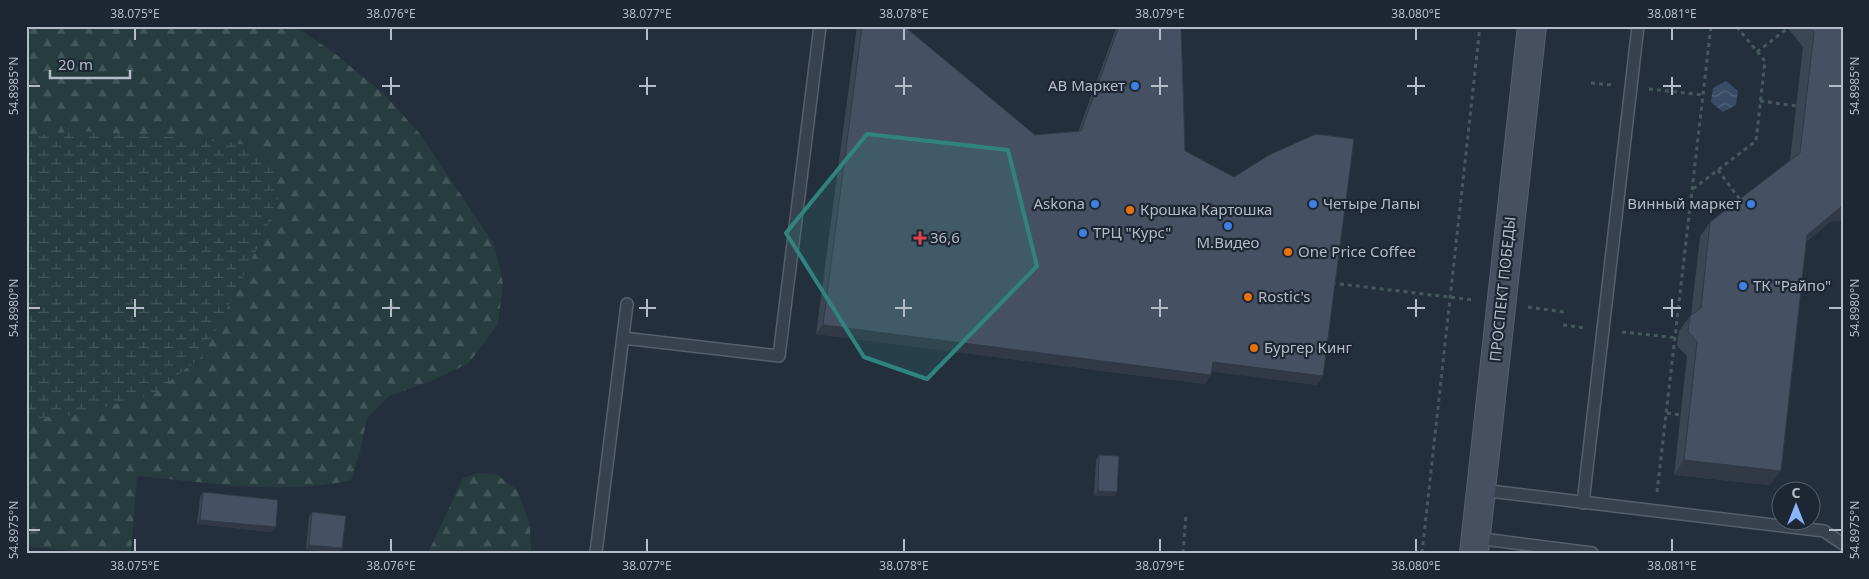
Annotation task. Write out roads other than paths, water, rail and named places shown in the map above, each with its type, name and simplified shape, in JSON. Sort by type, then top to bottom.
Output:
[{"type":"main road","name":"ПРОСПЕКТ ПОБЕДЫ","points":[[1475,546],[1532,26]]},
{"type":"lane","points":[[623,338],[778,356],[820,26]]},
{"type":"lane","points":[[1584,503],[1638,26]]},
{"type":"lane","points":[[596,553],[627,304]]},
{"type":"lane","points":[[1481,490],[1824,531],[1843,544]]},
{"type":"lane","points":[[1475,546],[1592,553]]},
{"type":"water","points":[[1726,81],[1738,91],[1736,105],[1723,112],[1711,102],[1713,88]]},
{"type":"place","name":"АВ Маркет","points":[[1135,86]]},
{"type":"place","name":"Askona","points":[[1095,204]]},
{"type":"place","name":"Четыре Лапы","points":[[1313,204]]},
{"type":"place","name":"Винный маркет","points":[[1751,204]]},
{"type":"place","name":"Крошка Картошка","points":[[1130,210]]},
{"type":"place","name":"М.Видео","points":[[1228,226]]},
{"type":"place","name":"ТРЦ \"Курс\"","points":[[1083,233]]},
{"type":"place","name":"36,6","points":[[920,238]]},
{"type":"place","name":"One Price Coffee","points":[[1288,252]]},
{"type":"place","name":"ТК \"Райпо\"","points":[[1743,286]]},
{"type":"place","name":"Rostic's","points":[[1248,297]]},
{"type":"place","name":"Бургер Кинг","points":[[1254,348]]}]
